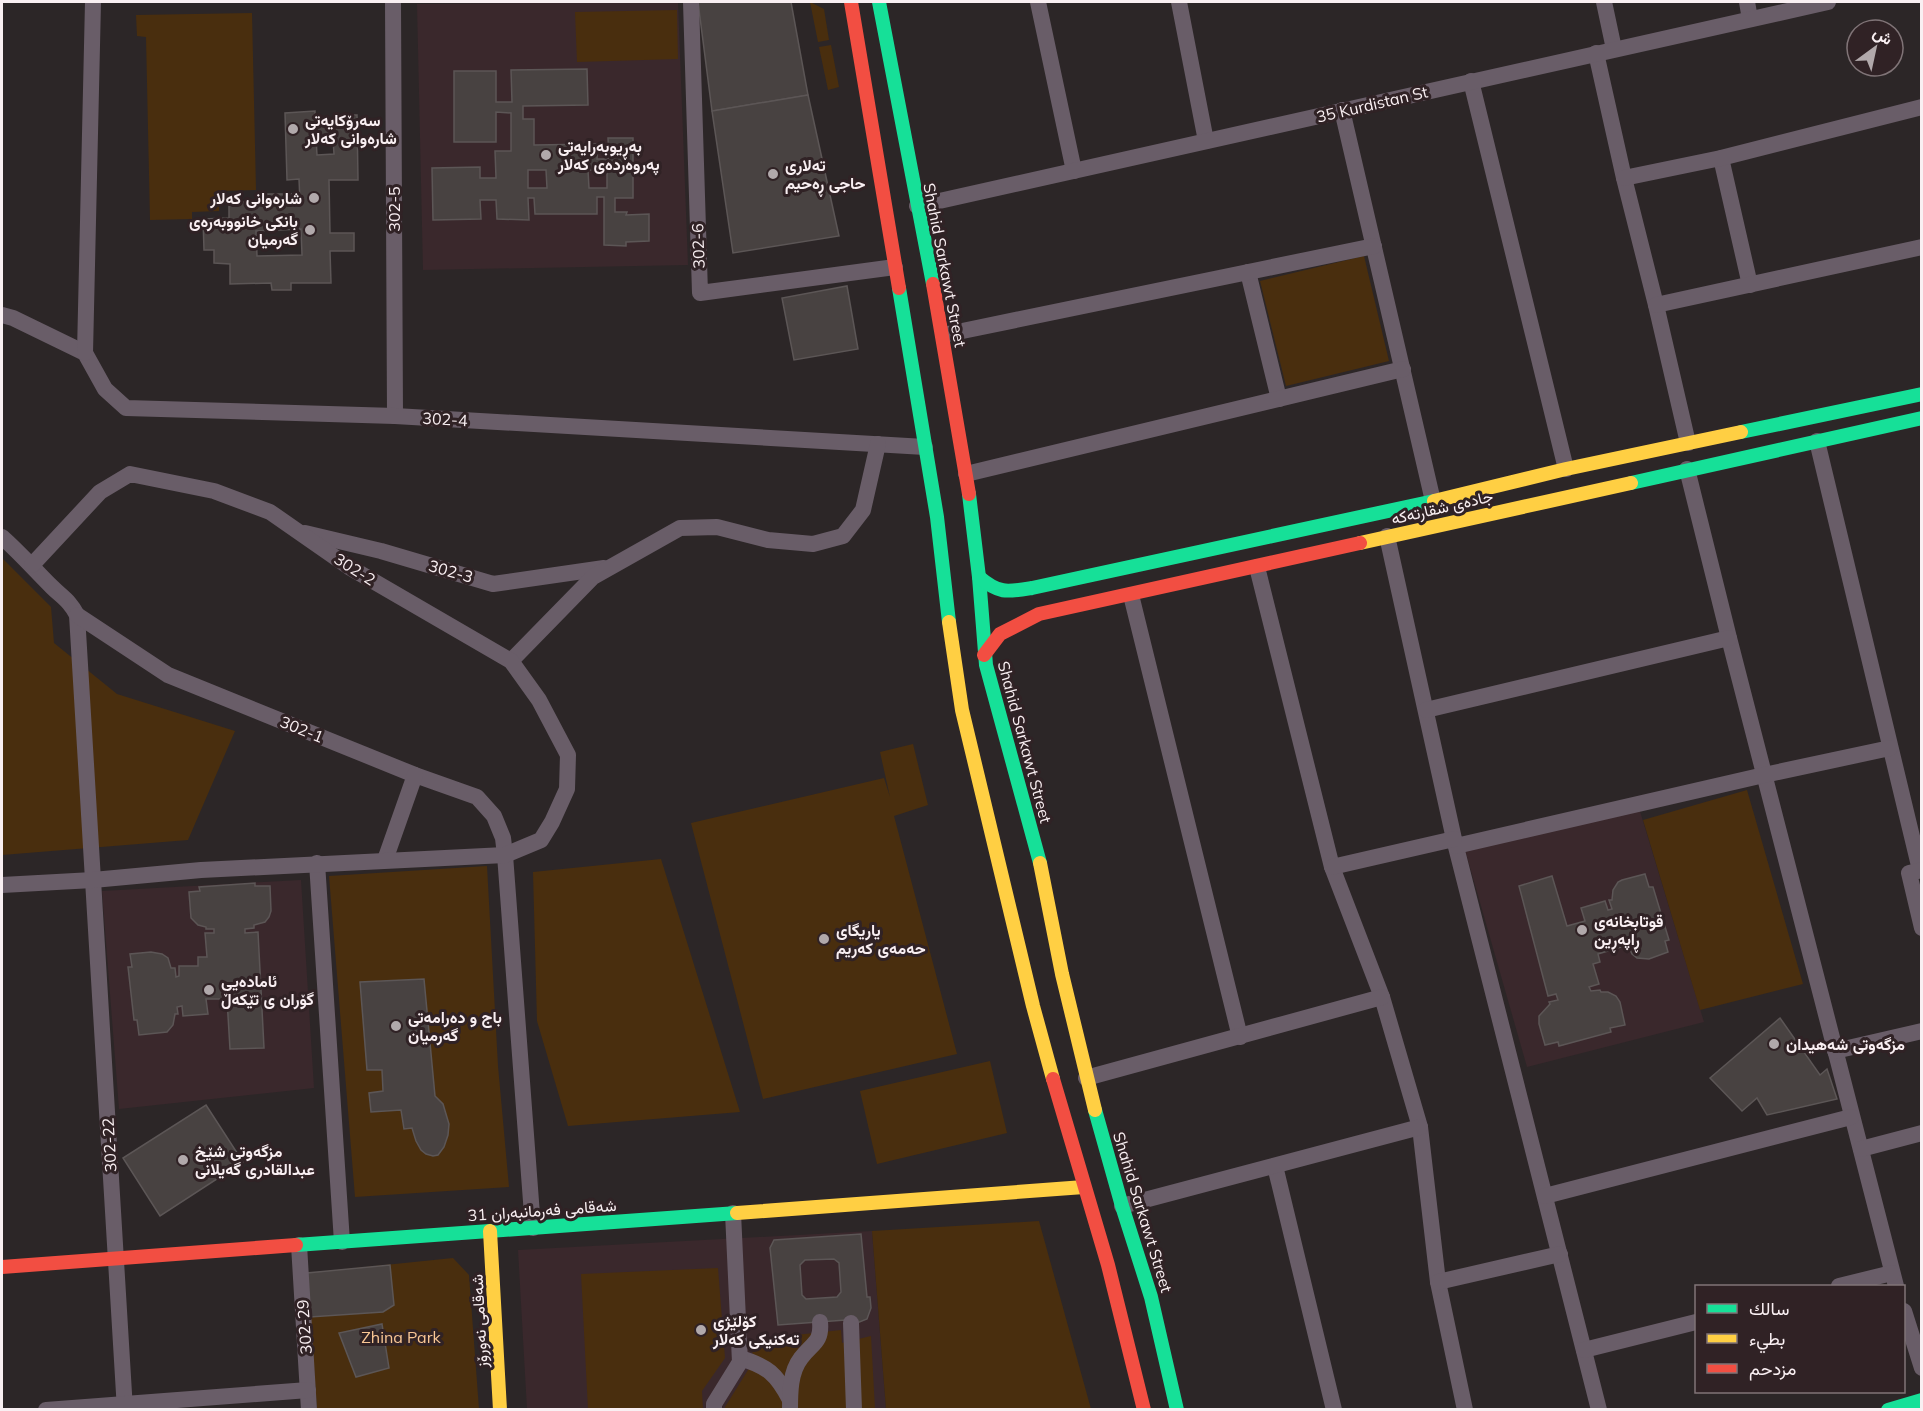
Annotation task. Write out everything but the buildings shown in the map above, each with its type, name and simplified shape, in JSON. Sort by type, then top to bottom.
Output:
[{"type":"main road","name":"Shahid Sarkawt Street","points":[[879,2],[943,335],[966,474],[979,577],[984,655],[1040,862],[1062,974],[1086,1078],[1122,1206],[1151,1297],[1177,1410]]},
{"type":"main road","points":[[846,6],[856,30],[937,517],[951,641],[964,720],[1033,1006],[1125,1329],[1144,1410]]},
{"type":"main road","name":"جادەی شقارتەکە","points":[[979,577],[993,589],[1011,591],[1032,588],[1433,501],[1566,469],[1922,394]]},
{"type":"main road","name":"جادەی شقارتەکە","points":[[984,655],[1000,634],[1039,614],[1922,418]]},
{"type":"main road","points":[[1032,588],[1039,614]]},
{"type":"main road","name":"شەقامی فەرمانبەران 31","points":[[2,1267],[1084,1187]]},
{"type":"main road","name":"شەقامی نەورۆز","points":[[490,1231],[500,1410]]},
{"type":"main road","points":[[1888,1410],[1922,1401]]},
{"type":"street","points":[[2,315],[13,318],[85,353],[93,2]]},
{"type":"street","name":"302-5","points":[[393,2],[394,416]]},
{"type":"street","name":"302-6","points":[[690,2],[700,293],[895,267]]},
{"type":"street","points":[[1038,2],[1074,171]]},
{"type":"street","points":[[1179,2],[1206,141]]},
{"type":"street","points":[[1604,2],[1614,49]]},
{"type":"street","points":[[1747,2],[1750,19]]},
{"type":"street","name":"35 Kurdistan St","points":[[917,206],[1827,2]]},
{"type":"street","points":[[1596,53],[1688,443]]},
{"type":"street","points":[[1471,81],[1566,469]]},
{"type":"street","points":[[1624,178],[1721,158],[1922,107]]},
{"type":"street","points":[[1342,110],[1433,501]]},
{"type":"street","points":[[1721,158],[1750,285]]},
{"type":"street","points":[[943,335],[1374,246]]},
{"type":"street","points":[[1656,305],[1922,247]]},
{"type":"street","points":[[1248,272],[1279,399]]},
{"type":"street","name":"302-4","points":[[85,353],[105,389],[126,408],[394,416],[925,447]]},
{"type":"street","points":[[966,474],[1403,369]]},
{"type":"street","points":[[1817,441],[1921,870],[1909,873],[1922,928]]},
{"type":"street","points":[[511,662],[593,577],[680,528],[717,527],[768,540],[813,544],[843,536],[863,510],[878,444]]},
{"type":"street","points":[[1687,469],[1894,1280],[1855,1285]]},
{"type":"street","name":"302-2","points":[[32,565],[100,492],[130,474],[214,491],[270,512],[349,567],[511,662],[538,700],[568,755],[567,789],[541,840],[505,855]]},
{"type":"street","name":"302-3","points":[[295,530],[381,551],[493,584],[610,567]]},
{"type":"street","points":[[1387,536],[1455,842],[1599,1410]]},
{"type":"street","name":"302-1","points":[[2,537],[71,603],[76,615],[168,675],[415,775],[477,797],[494,816],[503,838],[505,855],[533,1228]]},
{"type":"street","points":[[1257,567],[1332,867],[1382,998],[1420,1126],[1438,1282],[1465,1410]]},
{"type":"street","points":[[1131,595],[1240,1037]]},
{"type":"street","name":"302-22","points":[[76,615],[124,1407]]},
{"type":"street","points":[[1426,710],[1729,638]]},
{"type":"street","points":[[1332,867],[1890,748]]},
{"type":"street","points":[[385,860],[415,775]]},
{"type":"street","points":[[2,885],[317,863],[505,855]]},
{"type":"street","points":[[317,863],[342,1242]]},
{"type":"street","points":[[1086,1078],[1382,998]]},
{"type":"street","points":[[1835,1051],[1922,1031]]},
{"type":"street","points":[[1545,1196],[1851,1117]]},
{"type":"street","points":[[1122,1206],[1420,1126]]},
{"type":"street","points":[[1861,1149],[1922,1133]]},
{"type":"street","points":[[1275,1166],[1334,1410]]},
{"type":"street","points":[[714,1410],[714,1404],[740,1362],[734,1213]]},
{"type":"street","name":"302-29","points":[[298,1245],[309,1410]]},
{"type":"street","points":[[1438,1282],[1560,1254]]},
{"type":"street","points":[[1905,1314],[1922,1368]]},
{"type":"street","points":[[790,1405],[794,1371],[801,1358],[821,1334],[820,1322]]},
{"type":"street","points":[[1584,1350],[1695,1322]]},
{"type":"street","points":[[851,1323],[854,1410]]},
{"type":"street","points":[[740,1358],[774,1373],[783,1385],[790,1405]]},
{"type":"street","points":[[46,1410],[124,1407],[308,1389]]},
{"type":"shaded area","name":"بەڕیوبەرایەتی پەروەردەی کەلار","points":[[678,2],[688,265],[423,270],[417,4]]},
{"type":"shaded area","name":"قوتابخانەی ڕاپەڕین","points":[[1639,808],[1704,1022],[1527,1067],[1465,850]]},
{"type":"shaded area","name":"ئامادەیی گۆران ی تێکەڵ","points":[[301,880],[314,1088],[119,1109],[102,891]]},
{"type":"shaded area","name":"کۆلێژی تەکنیکی کەلار","points":[[872,1231],[886,1409],[527,1409],[518,1250]]},
{"type":"green space","points":[[810,2],[824,9],[829,40],[818,42]]},
{"type":"green space","points":[[677,10],[678,59],[577,62],[575,12]]},
{"type":"green space","points":[[252,13],[256,190],[219,191],[219,211],[192,212],[192,219],[150,220],[146,37],[137,36],[136,15]]},
{"type":"green space","points":[[831,45],[839,87],[828,90],[819,47]]},
{"type":"green space","points":[[1364,256],[1389,361],[1286,386],[1260,281]]},
{"type":"green space","points":[[2,558],[51,607],[54,643],[117,694],[235,731],[188,840],[2,855]]},
{"type":"green space","name":"یاریگای ‌حەمەی کەریم","points":[[913,744],[928,805],[894,816],[957,1054],[763,1099],[691,823],[884,778],[890,797],[880,752]]},
{"type":"green space","points":[[1747,790],[1803,984],[1700,1010],[1643,820]]},
{"type":"green space","points":[[661,859],[740,1112],[568,1126],[537,1021],[533,872]]},
{"type":"green space","points":[[487,866],[498,1066],[509,1187],[355,1197],[329,876]]},
{"type":"green space","points":[[990,1061],[1007,1133],[877,1164],[860,1091]]},
{"type":"green space","points":[[1039,1221],[1091,1409],[886,1409],[872,1231]]},
{"type":"green space","name":"Zhina Park","points":[[453,1258],[469,1275],[479,1409],[317,1409],[307,1273]]},
{"type":"green space","points":[[718,1268],[725,1358],[702,1391],[703,1409],[588,1409],[581,1274]]},
{"type":"green space","points":[[841,1330],[842,1343],[871,1336],[875,1409],[725,1410],[753,1362],[752,1344],[759,1339]]},
{"type":"traffic: fast","points":[[879,2],[933,284]]},
{"type":"traffic: fast","points":[[899,288],[937,517],[949,622]]},
{"type":"traffic: fast","points":[[1741,432],[1922,394]]},
{"type":"traffic: fast","points":[[1631,483],[1922,418]]},
{"type":"traffic: fast","points":[[969,494],[986,665],[1040,863]]},
{"type":"traffic: fast","points":[[979,577],[998,589],[1032,588],[1434,501]]},
{"type":"traffic: fast","points":[[1095,1110],[1151,1297],[1177,1410]]},
{"type":"traffic: fast","points":[[296,1245],[737,1213]]},
{"type":"traffic: fast","points":[[1888,1410],[1922,1400]]},
{"type":"traffic: slow","points":[[1434,501],[1566,469],[1741,432]]},
{"type":"traffic: slow","points":[[1360,543],[1631,483]]},
{"type":"traffic: slow","points":[[949,622],[962,710],[1033,1006],[1053,1079]]},
{"type":"traffic: slow","points":[[1040,863],[1062,974],[1095,1110]]},
{"type":"traffic: slow","points":[[737,1213],[1084,1187]]},
{"type":"traffic: slow","points":[[490,1231],[500,1410]]},
{"type":"traffic: jam","points":[[851,2],[899,288]]},
{"type":"traffic: jam","points":[[933,284],[969,494]]},
{"type":"traffic: jam","points":[[984,655],[1000,634],[1039,614],[1360,543]]},
{"type":"traffic: jam","points":[[1053,1079],[1108,1265],[1144,1410]]},
{"type":"traffic: jam","points":[[2,1267],[296,1245]]},
{"type":"place","name":"سەرۆکایەتی شارەوانی کەلار","points":[[293,129]]},
{"type":"place","name":"بەڕیوبەرایەتی پەروەردەی کەلار","points":[[546,155]]},
{"type":"place","name":"تەلاری حاجی ڕەحیم","points":[[773,174]]},
{"type":"place","name":"شارەوانی کەلار","points":[[314,198]]},
{"type":"place","name":"بانکی خانووبەرەی گەرمیان","points":[[310,230]]},
{"type":"place","name":"قوتابخانەی ڕاپەڕین","points":[[1582,930]]},
{"type":"place","name":"یاریگای ‌حەمەی کەریم","points":[[824,939]]},
{"type":"place","name":"ئامادەیی گۆران ی تێکەڵ","points":[[209,990]]},
{"type":"place","name":"باج و دەرامەتی گەرمیان","points":[[396,1026]]},
{"type":"place","name":"مزگەوتی شەهیدان","points":[[1774,1044]]},
{"type":"place","name":"مزگەوتی شێخ عبدالقادری گەیلانی","points":[[183,1160]]},
{"type":"place","name":"کۆلێژی تەکنیکی کەلار","points":[[701,1330]]}]
